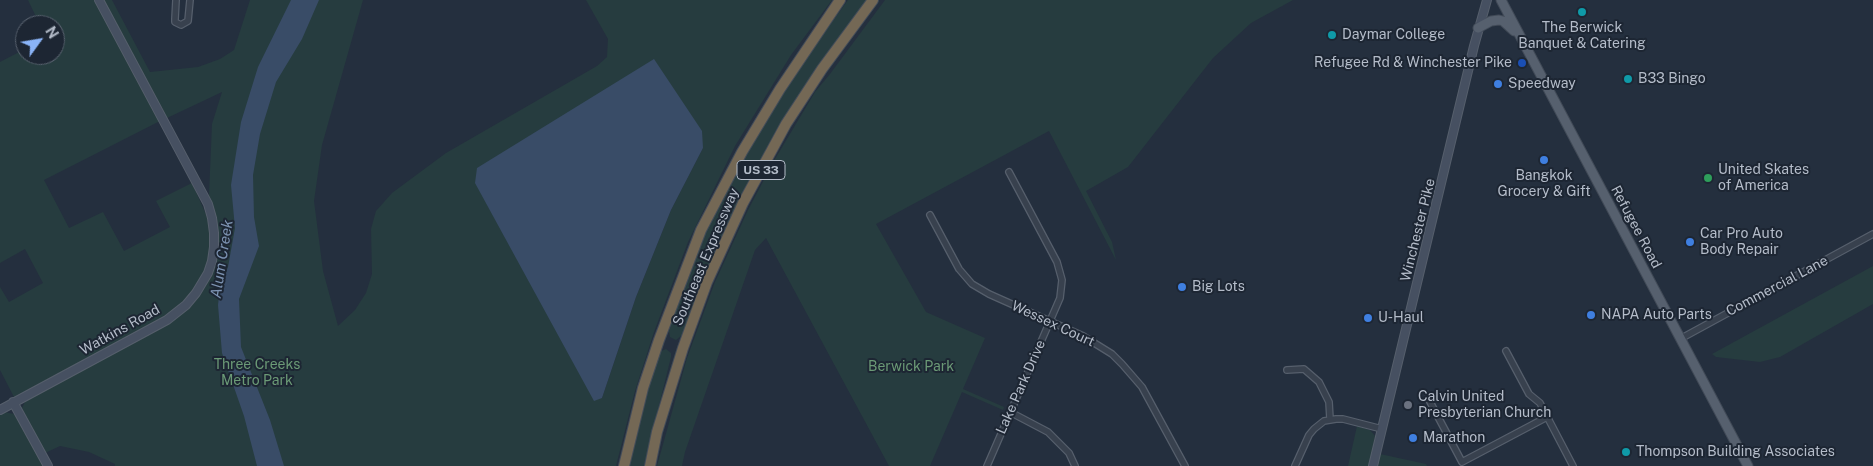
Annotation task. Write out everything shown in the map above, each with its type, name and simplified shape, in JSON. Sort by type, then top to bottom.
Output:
[{"type":"highway","name":"Southeast Expressway","points":[[624,466],[643,388],[659,340],[701,230],[742,152],[780,88],[840,0]]},
{"type":"highway","name":"Southeast Expressway","points":[[650,466],[662,414],[682,348],[708,282],[743,203],[786,124],[828,62],[874,0]]},
{"type":"main road","name":"Refugee Road","points":[[1501,0],[1748,466]]},
{"type":"main road","points":[[1478,28],[1491,21],[1499,20],[1520,37]]},
{"type":"street","name":"Watkins Road","points":[[0,410],[167,320],[186,305],[196,293],[208,273],[212,261],[214,233],[208,204],[99,0]]},
{"type":"street","points":[[176,0],[175,19],[181,25],[188,21],[190,0]]},
{"type":"street","name":"Winchester Pike","points":[[1373,466],[1478,28],[1487,0]]},
{"type":"street","name":"Lake Park Drive","points":[[986,466],[1060,298],[1062,280],[1058,262],[1009,172]]},
{"type":"street","name":"Wessex Court","points":[[930,215],[959,269],[972,284],[989,294],[1097,344],[1112,354],[1133,375],[1151,403],[1185,466]]},
{"type":"street","name":"Commercial Lane","points":[[1680,339],[1873,234]]},
{"type":"street","points":[[1506,351],[1529,394],[1540,404],[1573,466]]},
{"type":"street","points":[[1287,370],[1304,369],[1319,382],[1329,402],[1330,419]]},
{"type":"street","points":[[1428,398],[1462,462],[1547,417]]},
{"type":"street","points":[[13,402],[48,466]]},
{"type":"street","points":[[1010,412],[1048,432],[1069,453],[1076,466]]},
{"type":"street","points":[[1295,466],[1309,435],[1314,429],[1330,419],[1343,419],[1382,429]]},
{"type":"green space","name":"Three Creeks Metro Park","points":[[28,0],[96,0],[160,121],[44,180],[69,228],[103,212],[124,251],[170,227],[156,201],[192,183],[208,219],[212,124],[222,92],[167,118],[104,0],[112,0],[150,72],[198,67],[220,59],[234,50],[250,0],[363,0],[322,145],[314,201],[323,271],[338,326],[355,310],[366,293],[372,274],[371,229],[376,211],[392,193],[446,153],[597,66],[607,57],[608,39],[586,0],[832,0],[791,55],[735,146],[688,242],[654,332],[635,391],[616,466],[115,466],[115,464],[89,452],[60,446],[45,453],[22,408],[26,400],[172,321],[193,304],[206,286],[207,266],[200,281],[186,301],[163,318],[14,397],[0,370],[0,287],[9,302],[43,283],[25,249],[0,263],[0,62],[15,54],[15,65],[65,65],[65,15],[35,15]],"holes":[[[703,148],[671,210],[636,297],[602,398],[477,168]]]},
{"type":"green space","points":[[848,0],[868,0],[823,60],[775,132],[737,205],[705,275],[682,335],[676,340],[670,337],[669,331],[683,289],[705,234],[739,167],[798,69]]},
{"type":"green space","name":"Berwick Park","points":[[885,0],[1293,0],[1251,23],[1213,58],[1128,167],[1086,191],[1112,242],[1116,260],[1049,131],[876,224],[926,312],[985,338],[963,389],[1004,407],[1003,410],[962,392],[930,466],[889,466],[766,238],[755,250],[685,452],[682,466],[657,466],[687,358],[715,282],[748,210],[775,159],[815,92]]},
{"type":"green space","points":[[1873,266],[1873,304],[1780,357],[1760,362],[1716,357],[1712,354]]},
{"type":"green space","points":[[666,349],[671,353],[671,357],[644,466],[628,466],[659,352]]},
{"type":"green space","points":[[4,412],[14,414],[20,422],[44,466],[0,466],[0,414]]},
{"type":"green space","points":[[1357,426],[1370,430],[1375,436],[1369,466],[1348,466]]},
{"type":"green space","points":[[1380,454],[1426,464],[1427,466],[1377,466]]},
{"type":"water","points":[[291,0],[319,0],[302,39],[276,82],[260,134],[253,175],[254,217],[259,246],[239,299],[241,347],[270,420],[284,466],[257,466],[244,416],[222,353],[218,305],[220,289],[228,267],[235,228],[231,185],[241,122],[258,67]]},
{"type":"water","points":[[654,59],[702,131],[703,148],[671,210],[636,297],[602,398],[594,401],[475,183],[477,168]]},
{"type":"place","name":"The Berwick Banquet & Catering","points":[[1582,12]]},
{"type":"place","name":"Daymar College","points":[[1332,35]]},
{"type":"place","name":"Refugee Rd & Winchester Pike","points":[[1522,63]]},
{"type":"place","name":"B33 Bingo","points":[[1628,79]]},
{"type":"place","name":"Speedway","points":[[1498,84]]},
{"type":"place","name":"Bangkok Grocery & Gift","points":[[1544,160]]},
{"type":"place","name":"United Skates of America","points":[[1708,178]]},
{"type":"place","name":"Car Pro Auto Body Repair","points":[[1690,242]]},
{"type":"place","name":"Big Lots","points":[[1182,287]]},
{"type":"place","name":"NAPA Auto Parts","points":[[1591,315]]},
{"type":"place","name":"U-Haul","points":[[1368,318]]},
{"type":"place","name":"Calvin United Presbyterian Church","points":[[1408,405]]},
{"type":"place","name":"Marathon","points":[[1413,438]]},
{"type":"place","name":"Thompson Building Associates","points":[[1626,452]]},
{"type":"water label","name":"Alum Creek","points":[[222,259]]}]
